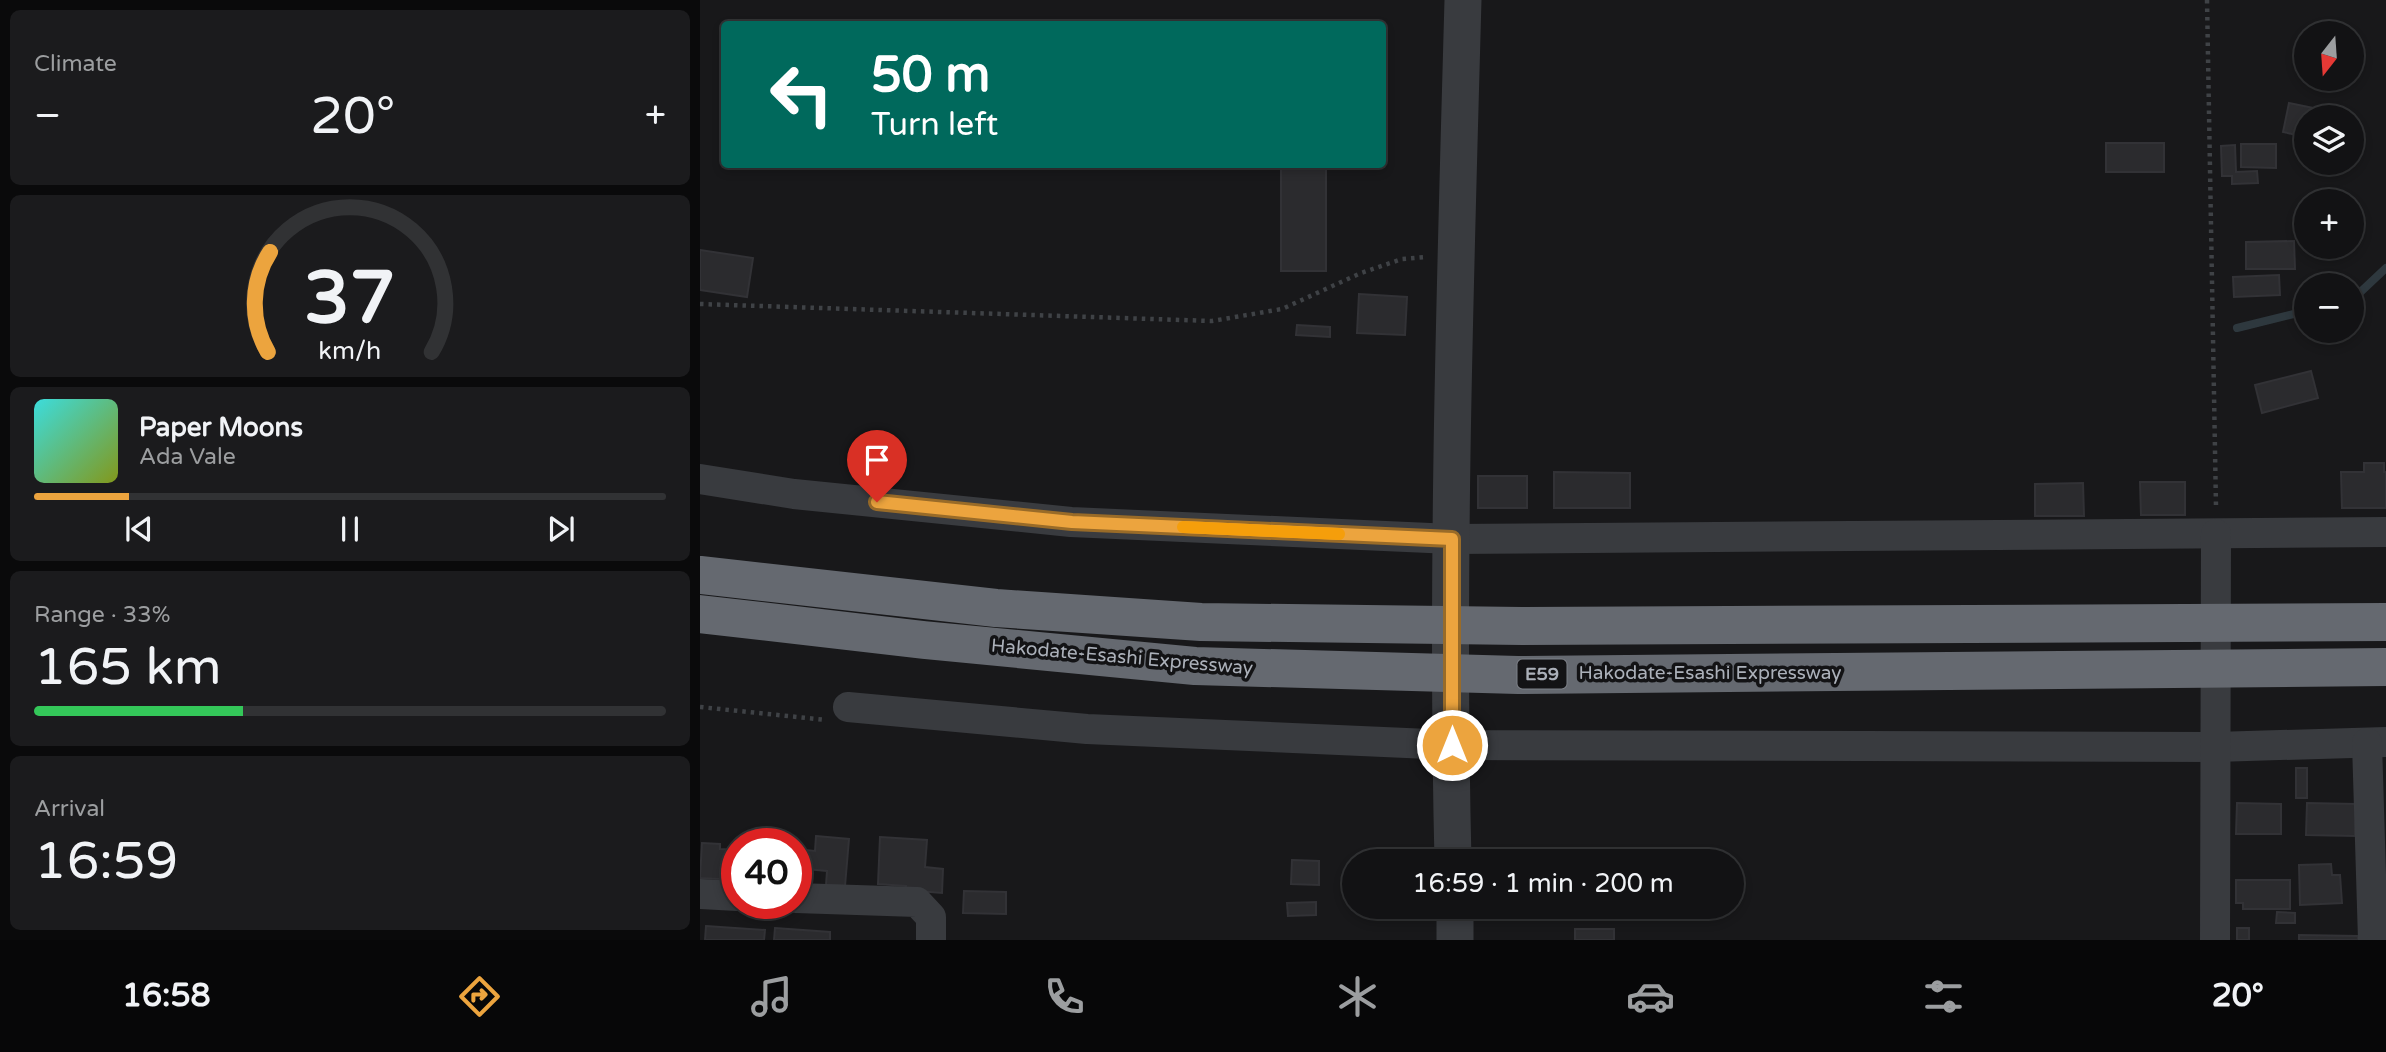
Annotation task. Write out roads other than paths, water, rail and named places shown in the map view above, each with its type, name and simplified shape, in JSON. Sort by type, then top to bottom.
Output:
[{"type":"highway","name":"Hakodate-Esashi Expressway","points":[[700,575],[996,608],[1202,622],[1549,626],[2386,622]]},
{"type":"highway","name":"Hakodate-Esashi Expressway","points":[[700,614],[924,640],[1195,666],[1518,675],[2386,667]]},
{"type":"street","points":[[1453,849],[1453,356],[1463,0]]},
{"type":"street","points":[[700,479],[794,494],[1072,522],[1452,539],[2386,532]]},
{"type":"street","points":[[2215,940],[2216,534]]},
{"type":"street","points":[[848,707],[1087,729],[1452,745],[2215,747],[2377,743],[2374,940]]},
{"type":"street","points":[[700,894],[721,895]]},
{"type":"street","points":[[812,899],[917,902],[930,917],[930,940]]},
{"type":"street","points":[[1455,919],[1455,940]]},
{"type":"waterway","points":[[2364,289],[2386,268]]},
{"type":"waterway","points":[[2237,328],[2294,314]]}]
